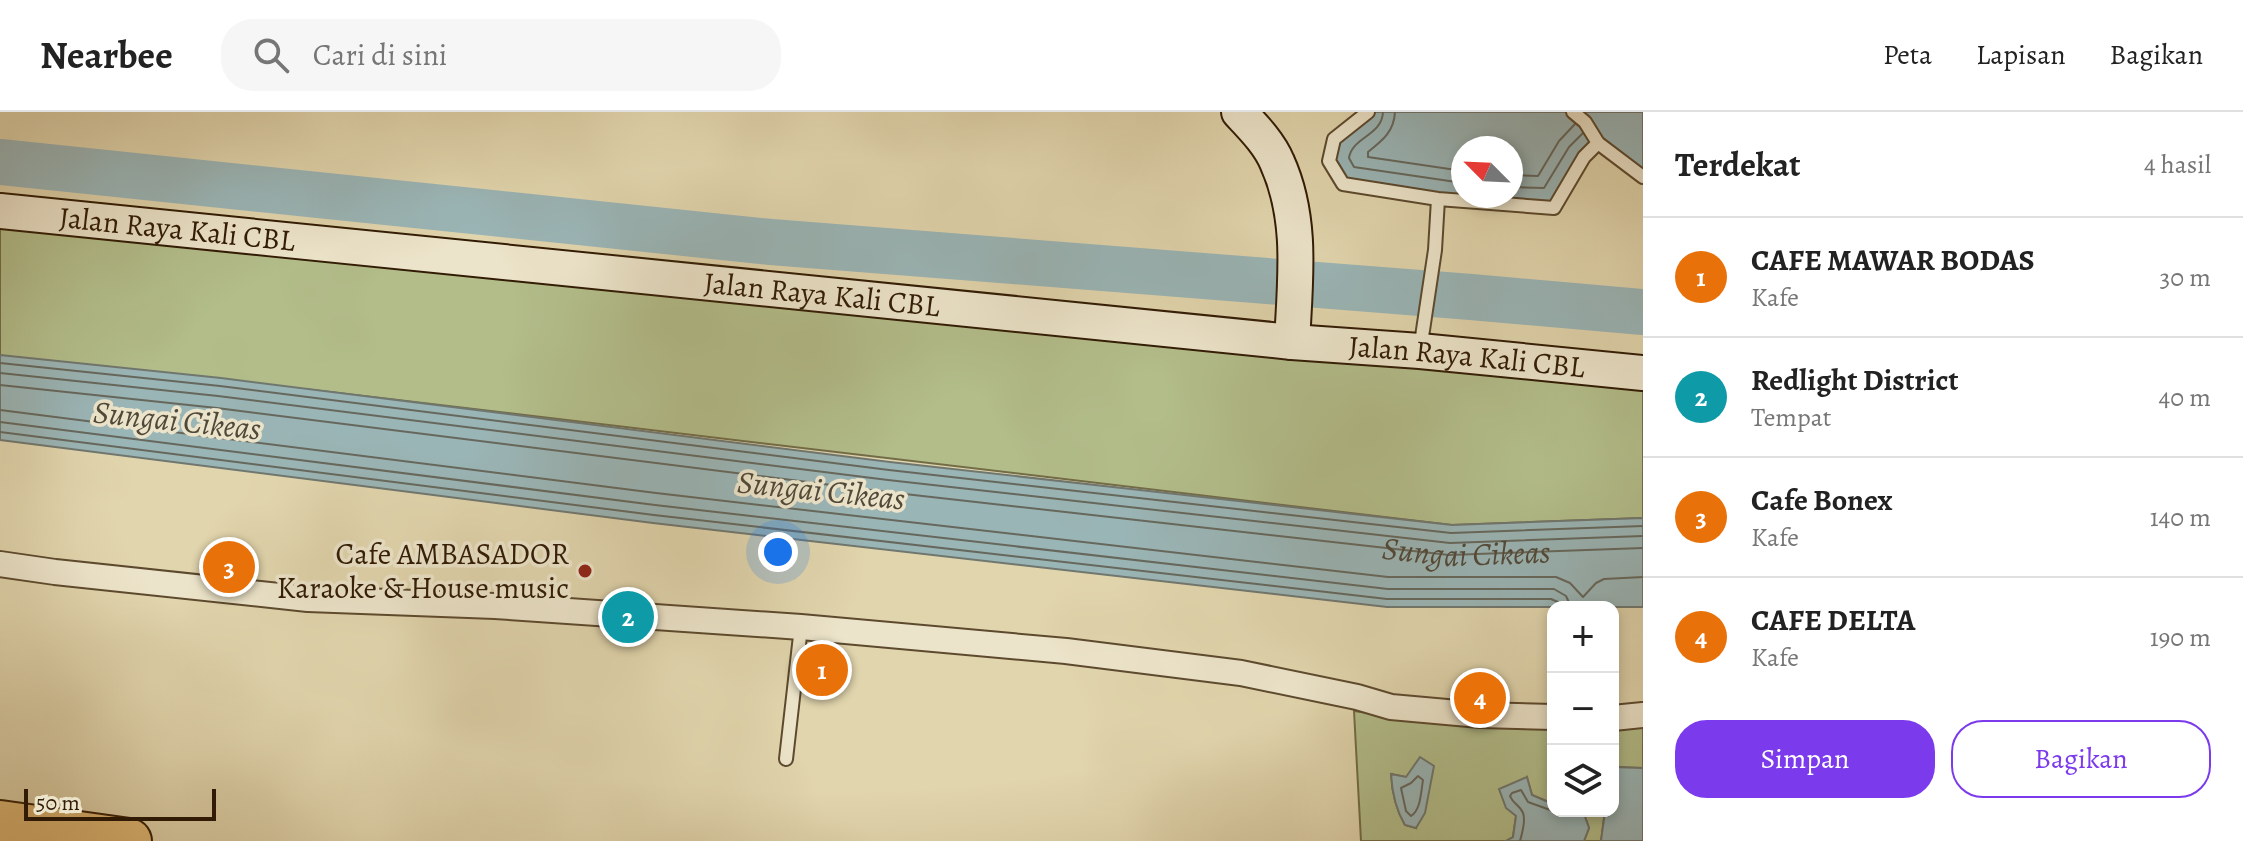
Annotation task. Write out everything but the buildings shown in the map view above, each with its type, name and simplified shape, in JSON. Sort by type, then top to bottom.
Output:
[{"type":"highway","points":[[0,823],[129,841]]},
{"type":"main road","points":[[1239,112],[1256,130],[1276,160],[1290,198],[1297,248],[1292,342]]},
{"type":"main road","name":"Jalan Raya Kali CBL","points":[[0,211],[1292,342],[1643,373]]},
{"type":"street","points":[[0,564],[308,599],[495,606],[801,627],[1066,651],[1241,673],[1391,707],[1547,717]]},
{"type":"street","points":[[1619,717],[1643,715]]},
{"type":"lane","points":[[1368,112],[1334,139],[1329,161],[1343,184],[1438,199],[1554,208],[1584,157],[1598,143]]},
{"type":"lane","points":[[1573,112],[1585,122],[1598,143],[1643,177]]},
{"type":"lane","points":[[1585,122],[1595,112]]},
{"type":"lane","points":[[1420,351],[1435,250],[1438,199]]},
{"type":"lane","points":[[786,759],[801,627]]},
{"type":"green space","points":[[0,210],[1643,368],[1643,518],[1452,525],[313,390],[0,359]]},
{"type":"green space","points":[[1354,711],[1404,718],[1547,720],[1547,801],[1532,795],[1527,778],[1513,837],[1506,841],[1361,841]],"holes":[[[1391,774],[1406,777],[1416,828],[1405,825],[1399,813]]]},
{"type":"green space","points":[[1643,715],[1643,768],[1619,767],[1619,717]]},
{"type":"green space","points":[[1585,817],[1604,817],[1601,841],[1584,841],[1589,828]]},
{"type":"water","points":[[1368,112],[1643,112],[1643,177],[1598,144],[1554,208],[1523,204],[1523,136],[1451,136],[1451,196],[1343,184],[1329,161],[1334,139]]},
{"type":"water","name":"Sungai Cikeas","points":[[0,355],[221,378],[890,462],[1452,525],[1643,518],[1643,607],[1619,607],[1619,601],[1547,601],[1547,607],[1387,607],[653,523],[0,440]]},
{"type":"water","points":[[1420,757],[1434,766],[1425,813],[1416,828],[1405,825],[1402,819],[1395,801],[1391,774],[1406,777]]},
{"type":"water","points":[[1619,767],[1643,768],[1643,841],[1601,841],[1604,817],[1619,817]]},
{"type":"water","points":[[1527,777],[1532,795],[1547,801],[1547,817],[1585,817],[1589,828],[1584,841],[1506,841],[1513,837],[1516,816],[1506,808],[1499,789]]},
{"type":"waterway","points":[[0,162],[771,242],[1643,312]]},
{"type":"place","name":"Cafe Bonex","points":[[229,567]]},
{"type":"place","name":"Cafe AMBASADOR Karaoke & House music","points":[[585,571]]},
{"type":"place","name":"Redlight District","points":[[628,617]]},
{"type":"place","name":"CAFE MAWAR BODAS","points":[[822,670]]},
{"type":"place","name":"CAFE DELTA","points":[[1480,698]]}]
